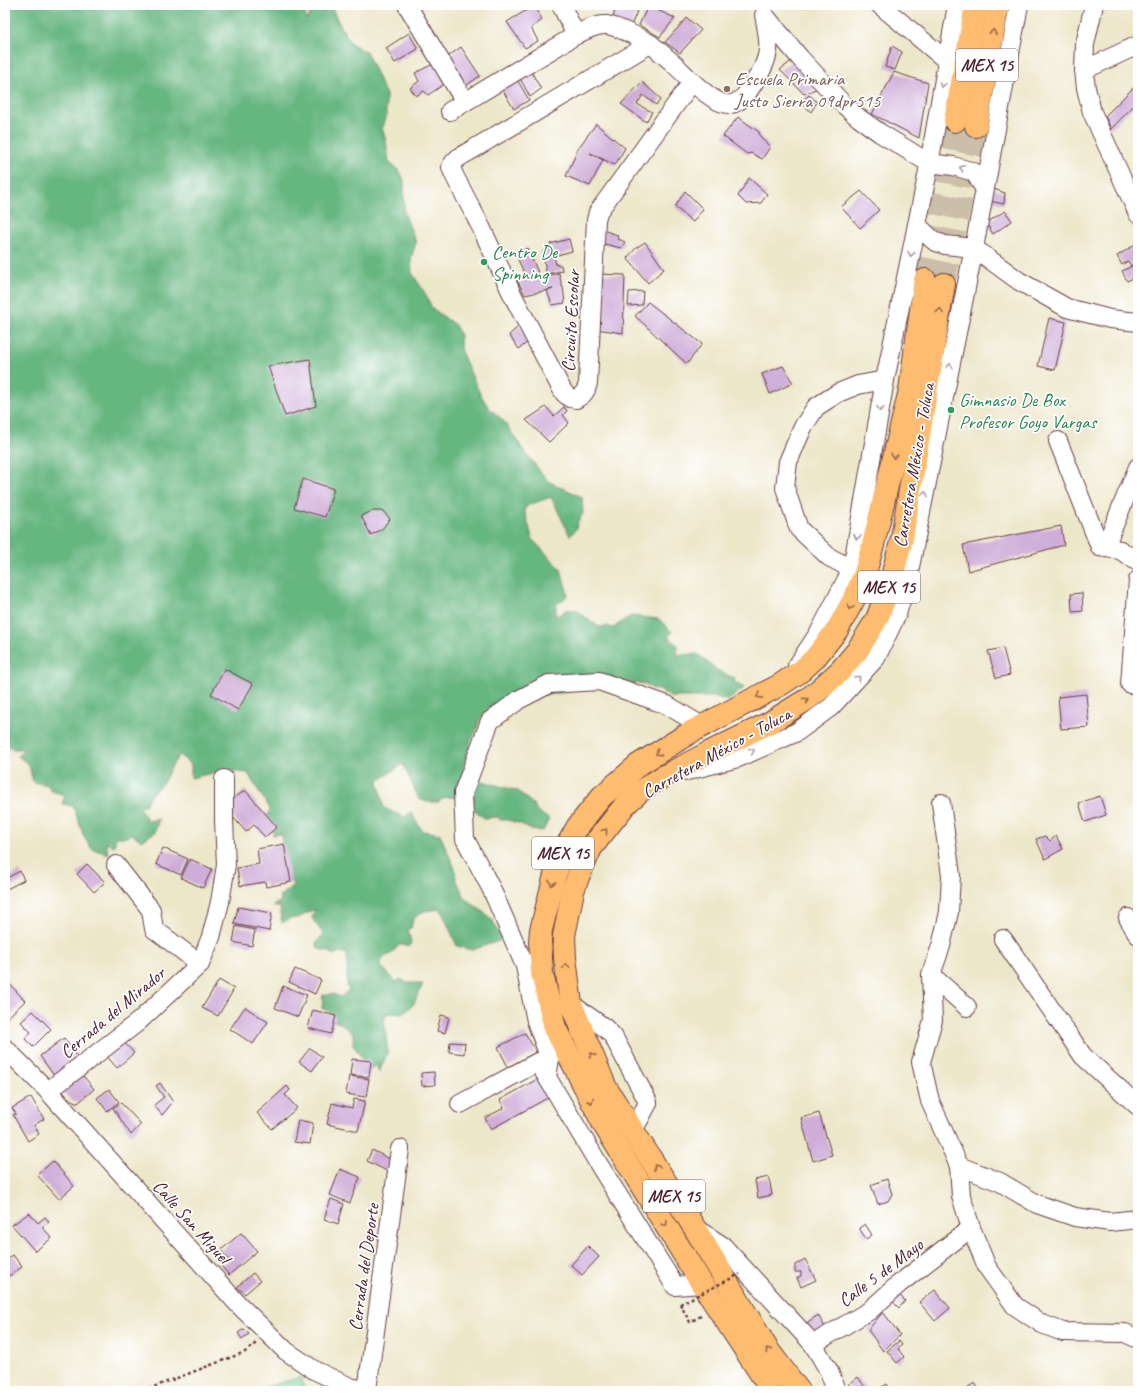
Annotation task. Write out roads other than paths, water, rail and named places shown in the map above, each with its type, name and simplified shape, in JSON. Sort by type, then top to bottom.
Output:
[{"type":"main road","name":"MEX 15","points":[[976,5],[965,123],[998,5]]},
{"type":"main road","name":"Carretera México - Toluca","points":[[772,1391],[702,1284],[604,1125],[555,1028],[542,973],[540,941],[543,919],[555,875],[565,849],[578,826],[602,796],[638,765],[702,726],[790,679],[814,659],[837,630],[855,597],[865,573],[873,545],[935,282],[902,538],[891,581],[878,619],[857,651],[840,671],[806,700],[769,724],[708,753],[661,778],[639,792],[625,805],[591,848],[573,891],[564,936],[565,958],[571,1004],[606,1088],[694,1227],[792,1388]]},
{"type":"street","points":[[406,5],[457,106],[576,35],[591,27],[607,25],[627,32],[650,44],[673,62],[692,82],[714,99],[725,104],[732,104],[743,97],[757,78],[768,57],[769,42],[760,10]]},
{"type":"street","points":[[561,5],[576,35]]},
{"type":"street","points":[[880,5],[946,60]]},
{"type":"street","points":[[790,679],[820,631],[852,569],[885,380],[929,163],[946,60],[957,5]]},
{"type":"street","points":[[661,778],[738,758],[796,732],[831,707],[876,658],[897,614],[908,577],[974,248],[1019,5]]},
{"type":"street","points":[[1094,5],[1085,44],[1084,70],[1086,88],[1092,112],[1136,205]]},
{"type":"street","points":[[760,10],[800,58],[844,105],[859,118],[880,133],[929,163],[952,166],[974,172],[985,189]]},
{"type":"street","name":"Circuito Escolar","points":[[650,44],[458,158],[451,167],[546,360],[564,393],[570,398],[576,399],[582,396],[586,392],[588,383],[596,220],[598,212],[692,82]]},
{"type":"street","points":[[1084,70],[1138,45]]},
{"type":"street","points":[[917,225],[934,241],[945,245],[974,248],[1019,281],[1067,308],[1110,319],[1138,322]]},
{"type":"street","points":[[852,569],[829,557],[799,528],[785,488],[788,462],[803,427],[816,407],[838,393],[852,387],[885,380]]},
{"type":"street","points":[[1058,441],[1100,547],[1120,550],[1138,562]]},
{"type":"street","points":[[1106,548],[1138,467]]},
{"type":"street","points":[[1130,684],[1138,580]]},
{"type":"street","points":[[460,1104],[542,1069],[550,1059],[536,1021],[525,966],[491,888],[465,839],[463,792],[490,721],[520,699],[549,684],[599,682],[667,705],[702,726]]},
{"type":"street","name":"Cerrada del Mirador","points":[[48,1091],[138,1022],[200,964],[212,937],[226,865],[224,779]]},
{"type":"street","points":[[941,803],[951,875],[949,912],[941,946],[931,975],[933,1020],[921,1062],[930,1101],[959,1166],[962,1196],[971,1228],[987,1266],[1015,1306],[1042,1324],[1063,1332],[1125,1332],[1138,1339]]},
{"type":"street","name":"Cerrada del Mirador","points":[[116,865],[150,910],[154,929],[200,964]]},
{"type":"street","points":[[1128,918],[1138,935]]},
{"type":"street","points":[[1003,939],[1083,1056],[1138,1106]]},
{"type":"street","points":[[931,975],[967,1007]]},
{"type":"street","points":[[571,1004],[605,1028],[613,1036],[647,1100],[648,1103],[633,1131]]},
{"type":"street","name":"Calle San Miguel","points":[[5,1048],[48,1091],[188,1250],[268,1334],[286,1351],[314,1370],[359,1390]]},
{"type":"street","points":[[542,1069],[601,1168],[675,1286],[702,1284]]},
{"type":"street","name":"Cerrada del Deporte","points":[[359,1390],[400,1149]]},
{"type":"street","points":[[959,1166],[1000,1182],[1037,1204],[1075,1218],[1110,1222],[1138,1219]]},
{"type":"street","points":[[694,1227],[723,1246],[812,1344],[829,1371],[836,1391]]},
{"type":"street","name":"Calle 5 de Mayo","points":[[812,1344],[869,1311],[899,1284],[971,1228]]},
{"type":"tunnel","points":[[925,280],[955,121]]},
{"type":"tunnel","points":[[944,284],[976,126]]},
{"type":"place","name":"Escuela Primaria Justo Sierra 09dpr515","points":[[727,89]]},
{"type":"place","name":"Centro De Spinning","points":[[484,262]]},
{"type":"place","name":"Gimnasio De Box Profesor Goyo Vargas","points":[[951,410]]}]
